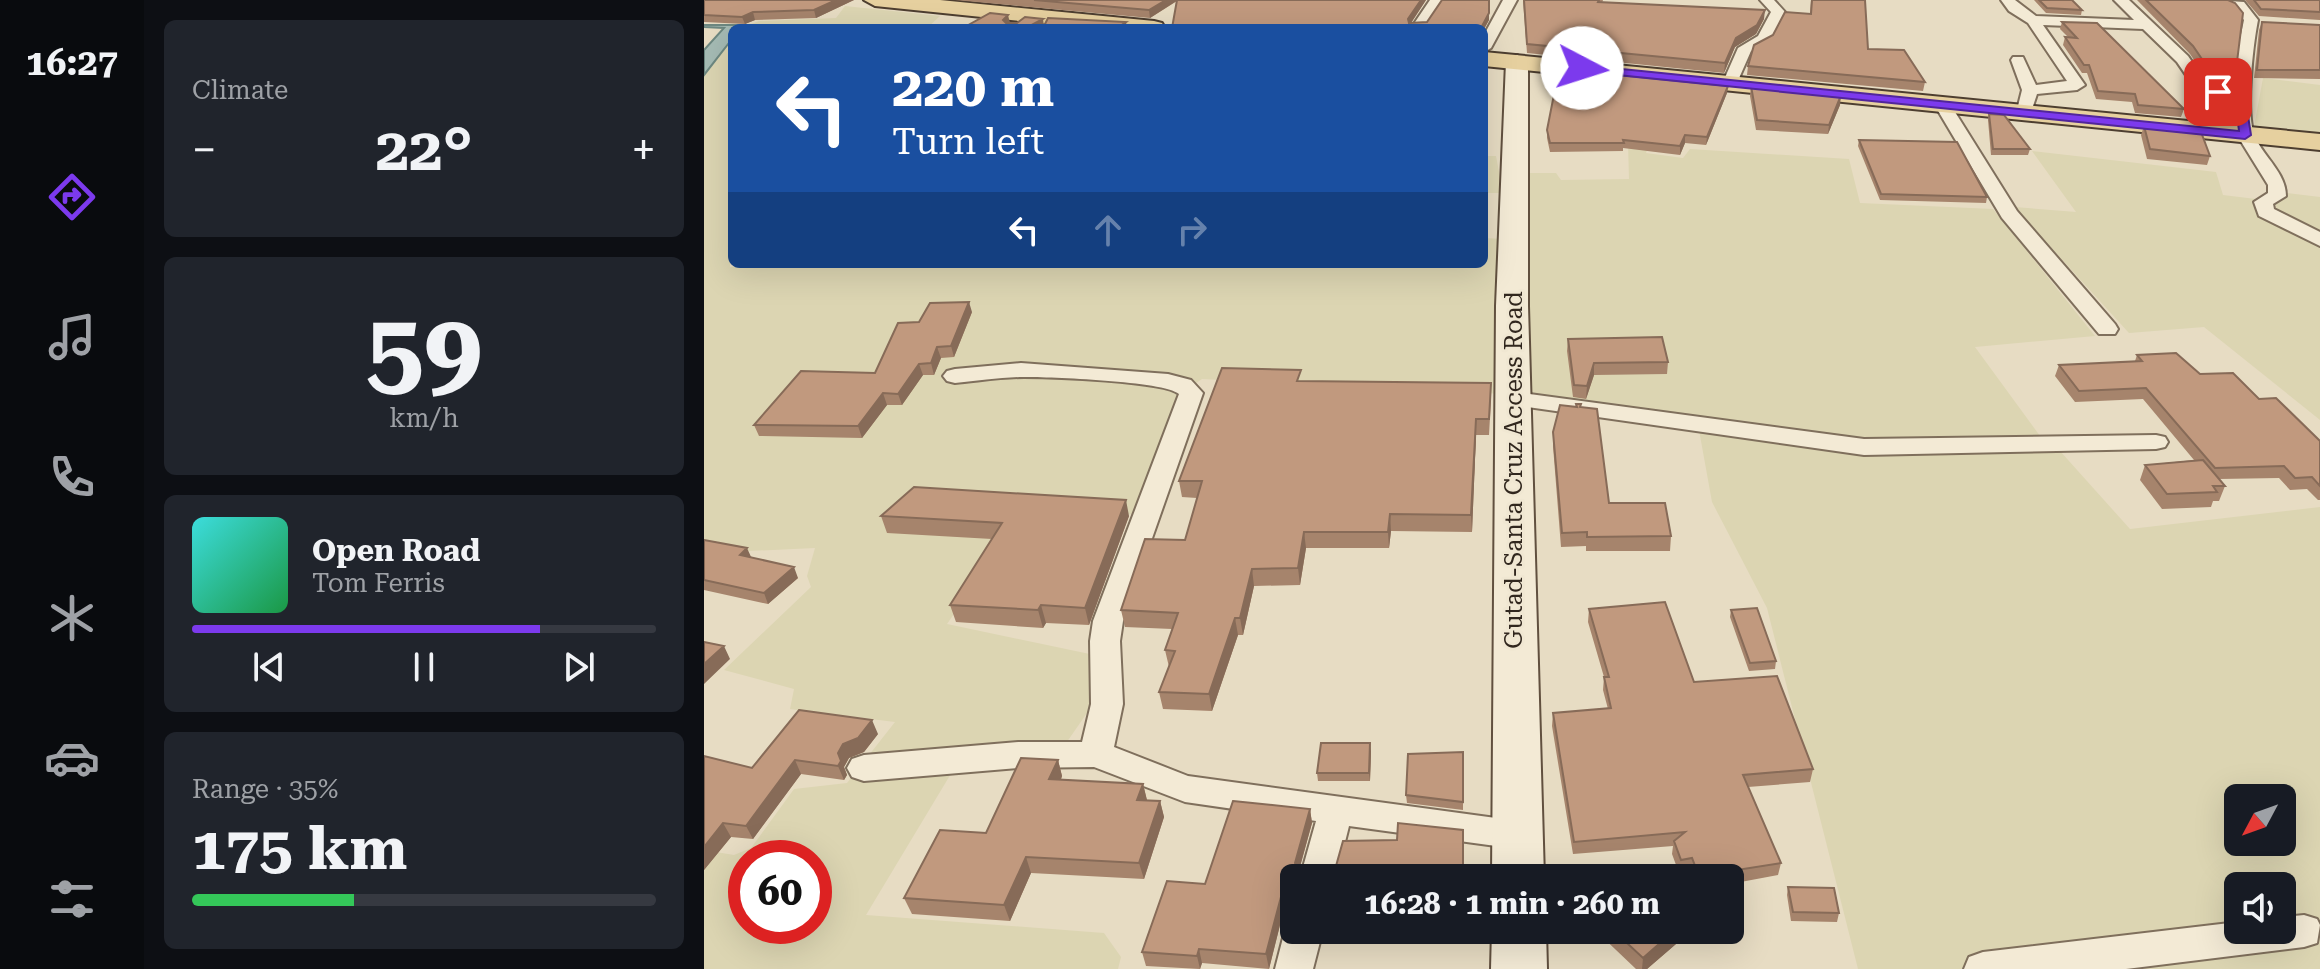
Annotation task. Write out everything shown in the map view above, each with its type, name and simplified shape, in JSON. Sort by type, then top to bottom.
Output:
[{"type":"main road","points":[[875,0],[1114,24]]},
{"type":"main road","points":[[1495,57],[1942,104],[2028,101],[2085,119],[2320,142]]},
{"type":"main road","name":"Gutad-Santa Cruz Access Road","points":[[1495,57],[1512,306],[1518,864]]},
{"type":"main road","points":[[1519,944],[1519,969]]},
{"type":"street","points":[[1421,24],[1437,0]]},
{"type":"street","points":[[1495,57],[1510,0]]},
{"type":"street","points":[[1731,82],[1745,48],[1764,39],[1778,12],[1767,0]]},
{"type":"street","points":[[2008,0],[2014,8],[2033,20],[2077,85],[2085,119]]},
{"type":"street","points":[[2121,0],[2183,59],[2195,78],[2242,105]]},
{"type":"street","points":[[2222,0],[2239,5],[2251,20],[2244,54],[2246,73],[2242,105],[2245,135],[2277,185],[2277,196],[2263,202],[2266,212],[2320,240]]},
{"type":"street","points":[[2033,20],[2146,25]]},
{"type":"street","points":[[2250,23],[2269,24]]},
{"type":"street","points":[[2018,60],[2028,101],[2077,85]]},
{"type":"street","points":[[1942,104],[2009,214],[2107,329]]},
{"type":"street","points":[[955,376],[1021,370],[1089,373],[1168,381],[1183,385],[1191,393],[1108,621],[1105,641],[1107,704],[1096,754]]},
{"type":"street","points":[[1514,399],[1864,447],[2156,442]]},
{"type":"street","points":[[864,768],[1018,755],[1096,754],[1185,789],[1518,835]]},
{"type":"street","points":[[1322,864],[1336,810]]},
{"type":"street","points":[[1983,969],[2304,931]]},
{"type":"street","points":[[1294,969],[1300,944]]},
{"type":"shaded area","points":[[845,6],[940,16],[931,24],[751,24],[759,21],[836,18]]},
{"type":"shaded area","points":[[728,44],[728,268],[1488,268],[1488,238],[1503,239],[1503,394],[1202,379],[1186,390],[1148,515],[1036,511],[1002,544],[947,624],[1123,661],[1053,762],[955,767],[866,915],[1104,933],[1121,957],[1118,969],[704,969],[704,850],[728,854],[728,944],[832,944],[832,840],[757,840],[794,789],[847,783],[895,722],[790,709],[794,689],[724,670],[811,587],[807,576],[815,548],[704,553],[704,75]]},
{"type":"shaded area","points":[[2263,78],[2320,85],[2320,133],[2254,127]]},
{"type":"shaded area","points":[[1650,142],[1646,153],[1683,158],[1690,149],[1849,159],[1860,203],[1993,209],[2095,336],[1975,347],[2043,440],[1861,440],[1530,396],[1525,307],[1527,173],[1556,173],[1561,180],[1629,179],[1628,143]]},
{"type":"shaded area","points":[[2032,151],[2216,172],[2223,195],[2256,199],[2263,214],[2320,243],[2320,420],[2204,327],[2129,333],[2014,207],[2076,212]]},
{"type":"shaded area","points":[[1488,156],[1496,156],[1503,193],[1488,193]]},
{"type":"shaded area","points":[[2287,193],[2320,197],[2320,234],[2278,214],[2274,200]]},
{"type":"shaded area","points":[[1699,430],[2060,451],[2130,529],[2320,507],[2320,969],[1858,969],[1767,608],[1712,502]]},
{"type":"water","points":[[728,25],[728,44],[704,75],[704,50],[724,28],[704,27]]},
{"type":"building","points":[[704,0],[836,0],[814,10],[753,12],[742,17],[704,15]]},
{"type":"building","points":[[1034,0],[1166,0],[1149,10]]},
{"type":"building","points":[[1177,0],[1421,0],[1408,19],[1409,23],[1427,22],[1442,0],[1489,0],[1489,13],[1483,24],[1173,24]]},
{"type":"building","points":[[1524,0],[1599,0],[1765,10],[1757,25],[1736,38],[1725,63],[1527,44]]},
{"type":"building","points":[[1812,0],[1865,0],[1868,49],[1904,50],[1925,82],[1748,66],[1754,45],[1773,35],[1785,12],[1811,14]]},
{"type":"building","points":[[2039,0],[2072,0],[2082,10],[2047,8]]},
{"type":"building","points":[[2146,0],[2228,0],[2235,3],[2243,13],[2236,70],[2216,70],[2206,65],[2193,46]]},
{"type":"building","points":[[2254,0],[2320,0],[2320,12],[2261,9]]},
{"type":"building","points":[[990,13],[1008,15],[1003,20],[1006,23],[1017,23],[1025,17],[1043,19],[1034,24],[970,24]]},
{"type":"building","points":[[1048,18],[1126,22],[1123,24],[1045,24]]},
{"type":"building","points":[[2062,22],[2097,23],[2184,109],[2138,105],[2135,94],[2098,91],[2089,65],[2084,65],[2065,37],[2077,38]]},
{"type":"building","points":[[2262,22],[2320,25],[2320,70],[2257,70]]},
{"type":"building","points":[[1559,69],[1728,86],[1707,137],[1685,135],[1680,146],[1623,140],[1624,143],[1550,143],[1547,130]]},
{"type":"building","points":[[1751,86],[1841,95],[1829,125],[1757,120]]},
{"type":"building","points":[[1989,114],[2004,115],[2030,149],[1993,149]]},
{"type":"building","points":[[2144,126],[2201,132],[2210,156],[2150,149]]},
{"type":"building","points":[[1859,140],[1957,142],[1987,197],[1881,194]]},
{"type":"building","points":[[969,302],[951,346],[937,347],[931,363],[919,364],[898,394],[883,393],[858,426],[754,425],[801,371],[875,373],[898,323],[919,322],[930,303]]},
{"type":"building","points":[[1662,337],[1668,362],[1594,363],[1587,386],[1574,385],[1568,339]]},
{"type":"building","points":[[2176,353],[2200,374],[2233,373],[2259,399],[2276,398],[2320,441],[2320,486],[2312,477],[2295,478],[2284,466],[2215,468],[2146,388],[2079,391],[2059,365],[2142,361],[2137,355]]},
{"type":"building","points":[[1222,368],[1301,370],[1297,381],[1491,383],[1489,419],[1476,419],[1471,515],[1390,514],[1388,532],[1304,532],[1298,568],[1252,569],[1240,618],[1235,618],[1209,694],[1159,692],[1175,651],[1165,650],[1178,613],[1121,610],[1145,539],[1185,540],[1202,481],[1179,481]]},
{"type":"building","points":[[1576,404],[1597,409],[1609,503],[1665,503],[1671,536],[1587,537],[1587,532],[1562,533],[1553,432],[1560,405],[1577,407]]},
{"type":"building","points":[[2203,460],[2225,486],[2213,486],[2217,492],[2167,494],[2145,465]]},
{"type":"building","points":[[914,487],[1126,500],[1085,608],[1041,605],[1038,610],[950,605],[1002,523],[881,516]]},
{"type":"building","points":[[704,540],[747,548],[740,555],[794,567],[764,593],[704,580]]},
{"type":"building","points":[[1665,602],[1694,682],[1777,676],[1813,769],[1743,775],[1781,863],[1744,869],[1744,864],[1694,864],[1692,858],[1681,860],[1674,841],[1685,832],[1574,842],[1553,713],[1611,708],[1604,677],[1609,677],[1589,609]]},
{"type":"building","points":[[1757,608],[1776,661],[1750,663],[1731,610]]},
{"type":"building","points":[[704,642],[724,646],[704,664]]},
{"type":"building","points":[[799,710],[872,720],[858,738],[843,744],[838,753],[841,761],[838,766],[795,760],[746,826],[723,823],[704,847],[704,756],[752,768]]},
{"type":"building","points":[[1321,743],[1370,743],[1369,773],[1317,773]]},
{"type":"building","points":[[1463,752],[1463,802],[1406,795],[1408,754]]},
{"type":"building","points":[[1021,758],[1058,760],[1049,779],[1143,784],[1137,800],[1160,801],[1139,863],[1026,857],[1004,905],[904,898],[940,830],[986,833]]},
{"type":"building","points":[[1233,801],[1310,809],[1296,864],[1280,864],[1280,901],[1266,954],[1199,949],[1197,956],[1142,952],[1167,881],[1205,884]]},
{"type":"building","points":[[1398,823],[1463,830],[1463,864],[1337,864],[1343,841],[1397,840]]},
{"type":"building","points":[[1788,887],[1834,888],[1839,913],[1793,912]]},
{"type":"building","points":[[1628,944],[1659,944],[1643,958]]},
{"type":"route","points":[[1582,68],[2245,135],[2242,105],[2218,92]]}]
